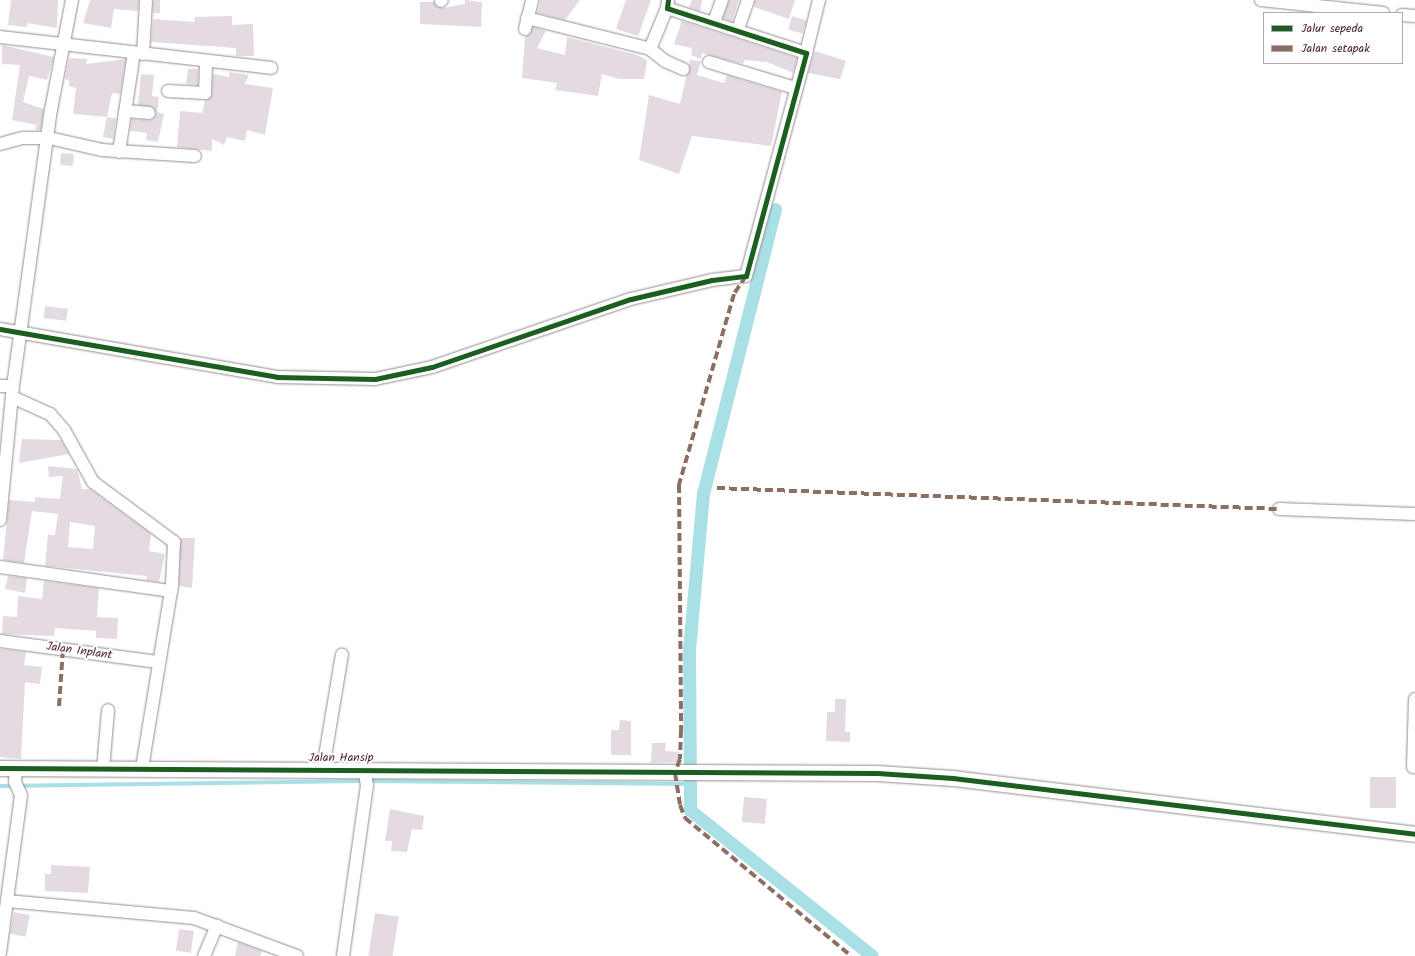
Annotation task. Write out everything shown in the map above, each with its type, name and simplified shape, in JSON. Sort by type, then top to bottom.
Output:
[{"type":"street","points":[[0,520],[12,392],[49,138],[72,0]]},
{"type":"street","points":[[532,0],[526,24],[650,49],[665,62],[683,69]]},
{"type":"street","points":[[714,22],[722,0]]},
{"type":"street","points":[[738,29],[748,0]]},
{"type":"street","points":[[0,329],[21,334],[278,377],[375,379],[432,368],[631,299],[712,280],[746,276],[819,0]]},
{"type":"street","points":[[1261,0],[1374,12]]},
{"type":"street","points":[[119,152],[126,111],[139,53],[146,2]]},
{"type":"street","points":[[650,49],[667,4],[714,22],[721,28],[738,29],[806,52]]},
{"type":"street","points":[[1403,15],[1415,16]]},
{"type":"street","points":[[0,37],[271,68]]},
{"type":"street","points":[[168,91],[205,93],[206,61]]},
{"type":"street","points":[[709,62],[795,88]]},
{"type":"street","points":[[126,111],[149,113]]},
{"type":"street","points":[[0,144],[23,138],[49,138],[119,152],[195,156]]},
{"type":"street","points":[[0,386],[50,414],[64,430],[93,482],[173,540],[171,591],[158,662],[142,769]]},
{"type":"street","points":[[1279,509],[1415,514]]},
{"type":"street","points":[[0,567],[171,591]]},
{"type":"street","name":"Jalan Inplant","points":[[0,641],[158,662]]},
{"type":"street","points":[[323,768],[342,655]]},
{"type":"street","points":[[1413,767],[1415,698]]},
{"type":"street","points":[[103,770],[108,710]]},
{"type":"street","name":"Jalan Hansip","points":[[0,768],[16,776],[103,770],[323,768],[365,776],[704,772],[877,773],[953,778],[1415,834]]},
{"type":"street","points":[[0,953],[6,893],[21,795],[16,776]]},
{"type":"street","points":[[343,956],[365,776]]},
{"type":"street","points":[[6,893],[194,918],[297,956]]},
{"type":"street","points":[[204,956],[217,926]]},
{"type":"building","points":[[11,0],[58,0],[57,28],[27,23],[27,27],[8,25]]},
{"type":"building","points":[[90,0],[139,0],[138,11],[114,9],[111,28],[83,23]]},
{"type":"building","points":[[153,0],[160,0],[160,13],[153,13]]},
{"type":"building","points":[[465,0],[482,2],[481,27],[420,24],[420,2],[434,2],[443,8],[465,4]]},
{"type":"building","points":[[540,0],[580,0],[565,20],[538,13]]},
{"type":"building","points":[[626,0],[651,0],[638,36],[616,29]]},
{"type":"building","points":[[692,0],[702,0],[700,11],[689,7]]},
{"type":"building","points":[[729,0],[739,0],[732,21],[723,18]]},
{"type":"building","points":[[755,0],[795,0],[789,19],[754,7]]},
{"type":"building","points":[[232,16],[232,25],[253,24],[254,56],[236,56],[236,48],[151,42],[153,19],[195,22],[194,17]]},
{"type":"building","points":[[792,16],[806,20],[803,34],[788,29]]},
{"type":"building","points":[[682,21],[797,58],[793,73],[767,62],[744,60],[743,64],[702,53],[701,59],[691,55],[692,48],[674,44]]},
{"type":"building","points":[[533,27],[546,31],[537,48],[565,55],[567,37],[637,55],[647,60],[644,79],[619,79],[602,74],[598,96],[555,90],[557,83],[522,78],[525,37]]},
{"type":"building","points":[[2,45],[54,57],[47,80],[29,76],[23,102],[44,109],[41,130],[35,130],[37,125],[12,120],[20,65],[2,64]]},
{"type":"building","points":[[815,51],[846,61],[840,79],[808,73]]},
{"type":"building","points":[[69,58],[87,59],[86,64],[126,59],[120,94],[112,93],[107,117],[73,114],[76,88],[69,86],[69,80],[65,79]]},
{"type":"building","points":[[690,60],[701,61],[697,75],[724,83],[727,75],[782,92],[771,146],[692,136],[679,174],[639,160],[649,95],[680,104]]},
{"type":"building","points":[[188,69],[198,69],[198,85],[186,84]]},
{"type":"building","points":[[229,72],[249,75],[245,84],[273,88],[265,135],[247,130],[245,141],[227,137],[224,145],[212,139],[212,151],[177,147],[180,111],[202,113],[205,100],[212,94],[213,74],[229,77]]},
{"type":"building","points":[[141,74],[154,75],[152,96],[159,97],[157,112],[164,114],[158,142],[146,140],[147,133],[130,131],[132,119],[152,120],[156,114],[153,107],[138,105]]},
{"type":"building","points":[[107,117],[116,118],[113,139],[103,137]]},
{"type":"building","points":[[61,153],[74,154],[73,166],[60,165]]},
{"type":"building","points":[[45,306],[68,309],[66,321],[44,318]]},
{"type":"building","points":[[22,439],[61,440],[69,454],[19,463]]},
{"type":"building","points":[[48,466],[77,469],[82,489],[90,489],[151,534],[149,551],[165,554],[159,582],[146,580],[147,576],[45,566],[48,535],[55,535],[58,514],[32,511],[24,563],[3,560],[9,500],[35,502],[35,497],[60,499],[63,476],[49,477]],"holes":[[[70,522],[95,526],[93,549],[68,547]]]},
{"type":"building","points":[[180,538],[195,538],[192,588],[179,586]]},
{"type":"building","points":[[8,576],[27,578],[25,593],[5,589]]},
{"type":"building","points":[[44,581],[99,588],[97,617],[118,618],[117,639],[96,638],[96,631],[55,628],[54,636],[2,634],[3,616],[17,617],[18,596],[42,599]]},
{"type":"building","points":[[0,649],[26,652],[24,665],[42,667],[40,684],[25,682],[21,759],[0,757]]},
{"type":"building","points":[[835,699],[846,699],[845,732],[850,732],[850,742],[826,741],[827,712],[835,712]]},
{"type":"building","points":[[620,720],[631,721],[631,755],[611,755],[611,730],[619,730]]},
{"type":"building","points":[[652,743],[666,743],[665,751],[679,752],[679,762],[651,763]]},
{"type":"building","points":[[1370,777],[1396,777],[1396,808],[1370,808]]},
{"type":"building","points":[[744,797],[767,799],[765,824],[742,822]]},
{"type":"building","points":[[390,809],[424,816],[422,830],[412,829],[407,852],[391,851],[392,841],[385,841]]},
{"type":"building","points":[[51,865],[90,867],[88,893],[45,891],[45,874],[51,874]]},
{"type":"building","points":[[14,912],[30,915],[26,937],[10,934]]},
{"type":"building","points":[[375,913],[399,917],[392,956],[368,955]]},
{"type":"building","points":[[179,929],[194,931],[191,953],[176,951]]},
{"type":"building","points":[[238,942],[262,951],[260,956],[235,956]]},
{"type":"waterway","points":[[775,209],[703,493],[689,649],[690,810],[872,956]]},
{"type":"waterway","points":[[0,786],[357,781],[689,784]]},
{"type":"marked path","points":[[746,276],[734,294],[679,485],[681,730],[680,759],[675,773],[680,805],[685,818],[851,956]]},
{"type":"marked path","points":[[717,488],[1279,509]]},
{"type":"marked path","points":[[59,706],[63,649]]},
{"type":"cycle path","points":[[0,329],[277,377],[375,379],[432,367],[631,299],[712,280],[746,276],[806,53],[667,8],[668,0]]},
{"type":"cycle path","points":[[0,768],[877,773],[953,778],[1415,834]]}]
